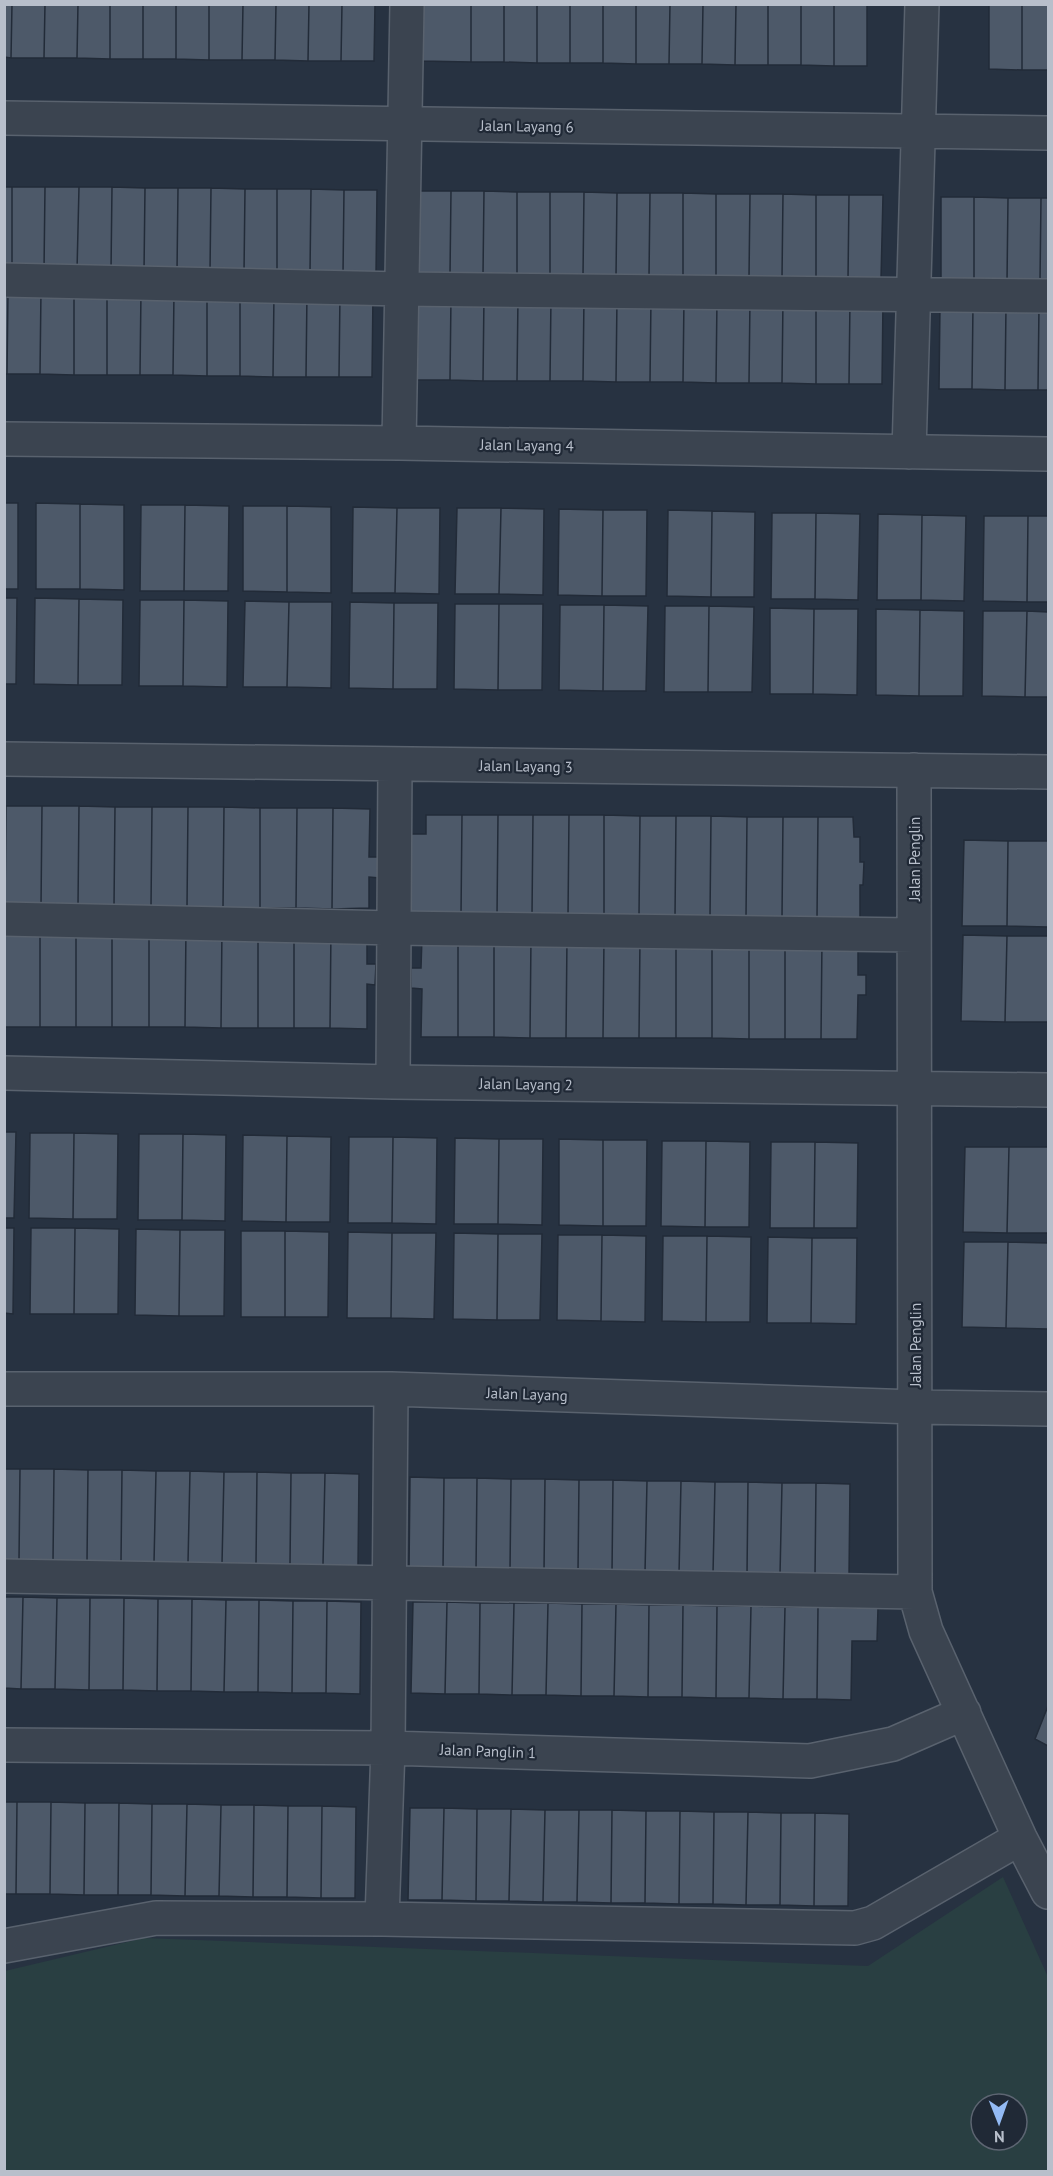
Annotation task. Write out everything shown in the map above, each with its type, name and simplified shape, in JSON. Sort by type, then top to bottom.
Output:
[{"type":"street","points":[[399,442],[407,4]]},
{"type":"street","points":[[909,452],[922,4]]},
{"type":"street","name":"Jalan Layang 6","points":[[4,118],[1048,133]]},
{"type":"street","points":[[4,280],[402,289],[1048,296]]},
{"type":"street","name":"Jalan Layang 4","points":[[4,439],[399,442],[1048,454]]},
{"type":"street","name":"Jalan Layang 3","points":[[4,759],[1048,772]]},
{"type":"street","points":[[393,1082],[395,764]]},
{"type":"street","name":"Jalan Penglin","points":[[914,770],[915,1592],[926,1631],[1020,1838],[1048,1892]]},
{"type":"street","points":[[4,919],[394,928],[914,935]]},
{"type":"street","name":"Jalan Layang 2","points":[[4,1073],[393,1082],[1048,1090]]},
{"type":"street","name":"Jalan Layang","points":[[4,1389],[391,1389],[915,1407],[1048,1409]]},
{"type":"street","points":[[382,1919],[388,1748],[391,1389]]},
{"type":"street","points":[[4,1576],[915,1592]]},
{"type":"street","name":"Jalan Panglin 1","points":[[4,1744],[388,1748],[810,1761],[893,1744],[964,1713]]},
{"type":"street","points":[[4,1946],[156,1918],[382,1919],[855,1928],[873,1923],[1020,1838]]},
{"type":"green space","points":[[1003,1877],[1048,1977],[1048,2171],[5,2171],[5,1971],[144,1938],[868,1966]]},
{"type":"building","points":[[4,4],[12,4],[11,58],[4,57]]},
{"type":"building","points":[[12,4],[45,4],[44,58],[11,58]]},
{"type":"building","points":[[45,4],[78,4],[77,58],[44,58]]},
{"type":"building","points":[[78,4],[110,4],[110,59],[77,58]]},
{"type":"building","points":[[110,4],[143,4],[143,59],[110,59]]},
{"type":"building","points":[[143,4],[176,4],[176,59],[143,59]]},
{"type":"building","points":[[176,4],[209,4],[209,60],[176,59]]},
{"type":"building","points":[[209,4],[243,4],[242,60],[209,60]]},
{"type":"building","points":[[243,4],[276,4],[275,60],[242,60]]},
{"type":"building","points":[[276,4],[309,4],[308,61],[275,60]]},
{"type":"building","points":[[309,4],[342,4],[341,61],[308,61]]},
{"type":"building","points":[[342,4],[375,4],[374,61],[341,61]]},
{"type":"building","points":[[421,4],[471,4],[471,62],[421,61]]},
{"type":"building","points":[[471,4],[504,4],[504,62],[471,62]]},
{"type":"building","points":[[504,4],[537,4],[537,63],[504,62]]},
{"type":"building","points":[[537,4],[570,4],[570,63],[537,63]]},
{"type":"building","points":[[570,4],[603,4],[603,63],[570,63]]},
{"type":"building","points":[[603,4],[636,4],[636,64],[603,63]]},
{"type":"building","points":[[636,4],[670,4],[669,64],[636,64]]},
{"type":"building","points":[[670,4],[703,4],[702,64],[669,64]]},
{"type":"building","points":[[703,4],[736,4],[735,65],[702,64]]},
{"type":"building","points":[[736,4],[768,4],[768,65],[735,65]]},
{"type":"building","points":[[768,4],[801,4],[801,65],[768,65]]},
{"type":"building","points":[[801,4],[834,4],[834,66],[801,65]]},
{"type":"building","points":[[834,4],[867,4],[867,66],[834,66]]},
{"type":"building","points":[[989,4],[1022,4],[1022,70],[989,69]]},
{"type":"building","points":[[1022,4],[1048,4],[1048,70],[1022,70]]},
{"type":"building","points":[[4,187],[12,187],[12,270],[4,270]]},
{"type":"building","points":[[12,187],[45,187],[44,271],[12,270]]},
{"type":"building","points":[[45,187],[79,187],[77,271],[44,271]]},
{"type":"building","points":[[79,187],[112,187],[111,271],[77,271]]},
{"type":"building","points":[[112,187],[145,188],[144,272],[111,271]]},
{"type":"building","points":[[145,188],[178,188],[177,272],[144,272]]},
{"type":"building","points":[[178,188],[211,188],[210,272],[177,272]]},
{"type":"building","points":[[211,188],[245,189],[244,273],[210,272]]},
{"type":"building","points":[[245,189],[277,189],[277,273],[244,273]]},
{"type":"building","points":[[277,189],[311,189],[310,273],[277,273]]},
{"type":"building","points":[[311,189],[344,190],[343,274],[310,273]]},
{"type":"building","points":[[344,190],[377,190],[376,274],[343,274]]},
{"type":"building","points":[[418,191],[451,191],[450,275],[417,275]]},
{"type":"building","points":[[451,191],[484,191],[483,275],[450,275]]},
{"type":"building","points":[[484,191],[517,192],[517,276],[483,275]]},
{"type":"building","points":[[517,192],[550,192],[550,276],[517,276]]},
{"type":"building","points":[[550,192],[584,192],[583,276],[550,276]]},
{"type":"building","points":[[584,192],[617,193],[616,277],[583,276]]},
{"type":"building","points":[[617,193],[650,193],[649,277],[616,277]]},
{"type":"building","points":[[650,193],[683,193],[683,277],[649,277]]},
{"type":"building","points":[[683,193],[716,194],[716,278],[683,277]]},
{"type":"building","points":[[716,194],[750,194],[749,278],[716,278]]},
{"type":"building","points":[[750,194],[783,194],[782,278],[749,278]]},
{"type":"building","points":[[783,194],[816,195],[816,279],[782,278]]},
{"type":"building","points":[[816,195],[849,195],[848,279],[816,279]]},
{"type":"building","points":[[849,195],[883,195],[881,279],[848,279]]},
{"type":"building","points":[[941,197],[974,197],[974,281],[941,281]]},
{"type":"building","points":[[974,197],[1008,198],[1007,282],[974,281]]},
{"type":"building","points":[[1008,198],[1041,198],[1040,282],[1007,282]]},
{"type":"building","points":[[1041,198],[1048,198],[1048,282],[1040,282]]},
{"type":"building","points":[[4,290],[8,290],[7,374],[4,374]]},
{"type":"building","points":[[8,290],[41,290],[40,374],[7,374]]},
{"type":"building","points":[[41,290],[74,291],[74,375],[40,374]]},
{"type":"building","points":[[74,291],[107,291],[107,375],[74,375]]},
{"type":"building","points":[[107,291],[141,291],[140,375],[107,375]]},
{"type":"building","points":[[141,291],[174,292],[173,375],[140,375]]},
{"type":"building","points":[[207,291],[207,376],[173,375],[174,292]]},
{"type":"building","points":[[207,291],[240,292],[240,376],[207,376]]},
{"type":"building","points":[[240,292],[274,293],[273,377],[240,376]]},
{"type":"building","points":[[307,292],[306,377],[273,377],[274,293]]},
{"type":"building","points":[[307,292],[340,293],[339,377],[306,377]]},
{"type":"building","points":[[340,293],[373,293],[372,377],[339,377]]},
{"type":"building","points":[[418,296],[451,297],[450,380],[417,380]]},
{"type":"building","points":[[484,296],[483,381],[450,380],[451,297]]},
{"type":"building","points":[[484,296],[518,297],[517,381],[483,381]]},
{"type":"building","points":[[518,297],[551,297],[550,381],[517,381]]},
{"type":"building","points":[[551,297],[584,297],[583,381],[550,381]]},
{"type":"building","points":[[584,297],[617,298],[616,382],[583,381]]},
{"type":"building","points":[[617,298],[651,298],[650,382],[616,382]]},
{"type":"building","points":[[651,298],[684,298],[683,382],[650,382]]},
{"type":"building","points":[[684,298],[717,299],[716,383],[683,382]]},
{"type":"building","points":[[717,299],[750,299],[749,383],[716,383]]},
{"type":"building","points":[[750,299],[783,299],[782,383],[749,383]]},
{"type":"building","points":[[783,299],[816,300],[816,384],[782,383]]},
{"type":"building","points":[[816,300],[850,300],[849,384],[816,384]]},
{"type":"building","points":[[850,300],[883,300],[882,384],[849,384]]},
{"type":"building","points":[[940,305],[973,305],[972,389],[939,389]]},
{"type":"building","points":[[973,305],[1006,306],[1005,390],[972,389]]},
{"type":"building","points":[[1006,306],[1039,306],[1038,390],[1005,390]]},
{"type":"building","points":[[1039,306],[1048,307],[1048,390],[1038,390]]},
{"type":"building","points":[[4,503],[18,503],[18,589],[4,589]]},
{"type":"building","points":[[36,503],[80,504],[80,589],[36,589]]},
{"type":"building","points":[[80,504],[124,505],[124,590],[80,589]]},
{"type":"building","points":[[141,505],[185,505],[184,591],[140,591]]},
{"type":"building","points":[[185,505],[229,506],[228,591],[184,591]]},
{"type":"building","points":[[243,506],[287,506],[287,592],[243,591]]},
{"type":"building","points":[[287,506],[331,507],[331,593],[287,592]]},
{"type":"building","points":[[353,507],[397,508],[395,593],[352,593]]},
{"type":"building","points":[[397,508],[440,508],[439,594],[395,593]]},
{"type":"building","points":[[457,508],[501,508],[499,594],[455,594]]},
{"type":"building","points":[[501,508],[544,509],[543,595],[499,594]]},
{"type":"building","points":[[559,509],[603,510],[602,596],[558,595]]},
{"type":"building","points":[[603,510],[647,510],[646,596],[602,596]]},
{"type":"building","points":[[668,510],[712,511],[711,597],[667,596]]},
{"type":"building","points":[[712,511],[755,512],[754,597],[711,597]]},
{"type":"building","points":[[772,513],[816,513],[815,599],[771,599]]},
{"type":"building","points":[[816,513],[860,514],[858,600],[815,599]]},
{"type":"building","points":[[878,514],[922,515],[921,600],[877,600]]},
{"type":"building","points":[[922,515],[966,516],[964,601],[921,600]]},
{"type":"building","points":[[984,516],[1028,516],[1027,602],[983,601]]},
{"type":"building","points":[[1028,516],[1048,516],[1048,602],[1027,602]]},
{"type":"building","points":[[4,598],[17,598],[16,684],[4,684]]},
{"type":"building","points":[[35,598],[79,599],[78,685],[34,684]]},
{"type":"building","points":[[79,599],[123,600],[122,685],[78,685]]},
{"type":"building","points":[[140,600],[184,600],[183,686],[139,686]]},
{"type":"building","points":[[184,600],[228,601],[227,687],[183,686]]},
{"type":"building","points":[[245,601],[289,602],[287,687],[243,687]]},
{"type":"building","points":[[289,602],[332,602],[331,688],[287,687]]},
{"type":"building","points":[[350,602],[394,603],[393,689],[349,688]]},
{"type":"building","points":[[394,603],[438,603],[437,689],[393,689]]},
{"type":"building","points":[[455,604],[499,604],[498,690],[454,689]]},
{"type":"building","points":[[499,604],[543,604],[542,690],[498,690]]},
{"type":"building","points":[[560,605],[604,605],[603,691],[559,690]]},
{"type":"building","points":[[604,605],[648,606],[646,691],[603,691]]},
{"type":"building","points":[[665,606],[709,606],[708,692],[664,692]]},
{"type":"building","points":[[709,606],[754,607],[752,692],[708,692]]},
{"type":"building","points":[[770,608],[814,609],[813,694],[770,694]]},
{"type":"building","points":[[814,609],[858,609],[857,695],[813,694]]},
{"type":"building","points":[[876,609],[920,610],[919,696],[876,695]]},
{"type":"building","points":[[920,610],[964,611],[963,696],[919,696]]},
{"type":"building","points":[[983,611],[1027,611],[1025,697],[982,696]]},
{"type":"building","points":[[1027,611],[1048,612],[1048,697],[1025,697]]},
{"type":"building","points":[[4,806],[6,806],[5,906],[4,906]]},
{"type":"building","points":[[6,806],[42,806],[41,906],[5,906]]},
{"type":"building","points":[[42,806],[79,806],[78,906],[41,906]]},
{"type":"building","points":[[79,806],[115,807],[114,906],[78,906]]},
{"type":"building","points":[[115,807],[152,807],[151,907],[114,906]]},
{"type":"building","points":[[152,807],[188,807],[187,907],[151,907]]},
{"type":"building","points":[[188,807],[224,807],[223,908],[187,907]]},
{"type":"building","points":[[224,807],[260,808],[260,908],[223,908]]},
{"type":"building","points":[[260,808],[297,808],[296,908],[260,908]]},
{"type":"building","points":[[297,808],[333,808],[332,909],[296,908]]},
{"type":"building","points":[[333,808],[370,809],[369,857],[380,857],[380,878],[369,877],[369,908],[332,909]]},
{"type":"building","points":[[426,815],[462,815],[461,915],[410,915],[411,834],[426,834]]},
{"type":"building","points":[[462,815],[498,815],[497,916],[461,915]]},
{"type":"building","points":[[498,815],[533,815],[532,915],[497,916]]},
{"type":"building","points":[[533,815],[569,815],[568,916],[532,915]]},
{"type":"building","points":[[569,815],[604,815],[604,916],[568,916]]},
{"type":"building","points":[[604,815],[640,816],[639,916],[604,916]]},
{"type":"building","points":[[640,816],[676,816],[675,917],[639,916]]},
{"type":"building","points":[[676,816],[711,816],[710,917],[675,917]]},
{"type":"building","points":[[711,816],[747,817],[746,917],[710,917]]},
{"type":"building","points":[[747,817],[783,817],[782,917],[746,917]]},
{"type":"building","points":[[783,817],[818,817],[817,918],[782,917]]},
{"type":"building","points":[[818,817],[853,817],[854,837],[860,837],[860,862],[864,862],[863,885],[860,885],[860,918],[817,918]]},
{"type":"building","points":[[964,840],[1008,841],[1007,926],[962,926]]},
{"type":"building","points":[[1008,841],[1048,841],[1048,927],[1007,926]]},
{"type":"building","points":[[4,927],[40,927],[40,1027],[4,1027]]},
{"type":"building","points":[[40,927],[76,927],[76,1027],[40,1027]]},
{"type":"building","points":[[76,927],[112,927],[112,1027],[76,1027]]},
{"type":"building","points":[[112,927],[149,927],[149,1027],[112,1027]]},
{"type":"building","points":[[149,927],[186,927],[185,1027],[149,1027]]},
{"type":"building","points":[[186,927],[222,927],[221,1028],[185,1027]]},
{"type":"building","points":[[222,927],[258,928],[258,1028],[221,1028]]},
{"type":"building","points":[[258,928],[294,928],[294,1028],[258,1028]]},
{"type":"building","points":[[294,928],[331,928],[330,1028],[294,1028]]},
{"type":"building","points":[[331,928],[367,928],[367,964],[376,964],[375,985],[367,984],[367,1029],[330,1028]]},
{"type":"building","points":[[963,935],[1007,936],[1005,1022],[961,1021]]},
{"type":"building","points":[[1007,936],[1048,936],[1048,1022],[1005,1022]]},
{"type":"building","points":[[422,937],[458,937],[458,1037],[421,1037],[422,989],[411,988],[411,968],[421,968]]},
{"type":"building","points":[[458,937],[494,937],[494,1037],[458,1037]]},
{"type":"building","points":[[494,937],[531,937],[530,1038],[494,1037]]},
{"type":"building","points":[[531,937],[567,938],[566,1038],[530,1038]]},
{"type":"building","points":[[567,938],[604,938],[603,1038],[566,1038]]},
{"type":"building","points":[[604,938],[640,938],[639,1038],[603,1038]]},
{"type":"building","points":[[640,938],[676,938],[676,1038],[639,1038]]},
{"type":"building","points":[[676,938],[712,938],[712,1038],[676,1038]]},
{"type":"building","points":[[712,938],[749,938],[749,1039],[712,1038]]},
{"type":"building","points":[[749,938],[785,939],[785,1039],[749,1039]]},
{"type":"building","points":[[785,939],[822,939],[821,1039],[785,1039]]},
{"type":"building","points":[[822,939],[858,939],[858,975],[866,975],[866,995],[858,995],[857,1039],[821,1039]]},
{"type":"building","points":[[4,1132],[16,1132],[14,1218],[4,1218]]},
{"type":"building","points":[[30,1133],[74,1133],[73,1219],[29,1218]]},
{"type":"building","points":[[74,1133],[118,1134],[117,1219],[73,1219]]},
{"type":"building","points":[[139,1134],[183,1134],[182,1220],[138,1220]]},
{"type":"building","points":[[183,1134],[226,1135],[225,1221],[182,1220]]},
{"type":"building","points":[[243,1135],[287,1136],[286,1222],[242,1221]]},
{"type":"building","points":[[287,1136],[331,1137],[330,1222],[286,1222]]},
{"type":"building","points":[[349,1137],[393,1137],[392,1223],[348,1223]]},
{"type":"building","points":[[393,1137],[437,1138],[436,1224],[392,1223]]},
{"type":"building","points":[[455,1138],[499,1139],[498,1224],[454,1224]]},
{"type":"building","points":[[499,1139],[543,1139],[542,1225],[498,1224]]},
{"type":"building","points":[[559,1139],[603,1140],[603,1226],[559,1225]]},
{"type":"building","points":[[603,1140],[647,1140],[646,1226],[603,1226]]},
{"type":"building","points":[[662,1141],[706,1141],[705,1227],[661,1226]]},
{"type":"building","points":[[706,1141],[750,1142],[749,1227],[705,1227]]},
{"type":"building","points":[[771,1142],[815,1142],[814,1228],[770,1228]]},
{"type":"building","points":[[815,1142],[858,1143],[857,1228],[814,1228]]},
{"type":"building","points":[[965,1147],[1009,1147],[1007,1233],[963,1232]]},
{"type":"building","points":[[1009,1147],[1048,1147],[1048,1233],[1007,1233]]},
{"type":"building","points":[[4,1228],[14,1228],[13,1314],[4,1313]]},
{"type":"building","points":[[31,1228],[75,1228],[74,1314],[30,1314]]},
{"type":"building","points":[[75,1228],[119,1229],[118,1314],[74,1314]]},
{"type":"building","points":[[136,1229],[180,1230],[179,1316],[135,1315]]},
{"type":"building","points":[[180,1230],[225,1230],[224,1316],[179,1316]]},
{"type":"building","points":[[241,1231],[285,1231],[285,1317],[241,1317]]},
{"type":"building","points":[[285,1231],[329,1232],[328,1317],[285,1317]]},
{"type":"building","points":[[348,1232],[392,1233],[391,1318],[347,1318]]},
{"type":"building","points":[[392,1233],[436,1233],[434,1319],[391,1318]]},
{"type":"building","points":[[454,1233],[498,1234],[497,1320],[453,1319]]},
{"type":"building","points":[[498,1234],[542,1234],[540,1320],[497,1320]]},
{"type":"building","points":[[558,1235],[602,1235],[601,1321],[557,1320]]},
{"type":"building","points":[[602,1235],[646,1236],[645,1322],[601,1321]]},
{"type":"building","points":[[663,1236],[707,1236],[706,1322],[662,1321]]},
{"type":"building","points":[[707,1236],[751,1237],[750,1322],[706,1322]]},
{"type":"building","points":[[768,1237],[812,1238],[811,1323],[767,1323]]},
{"type":"building","points":[[812,1238],[857,1238],[856,1324],[811,1323]]},
{"type":"building","points":[[964,1242],[1008,1242],[1006,1328],[962,1327]]},
{"type":"building","points":[[1008,1242],[1048,1243],[1048,1329],[1006,1328]]},
{"type":"building","points":[[4,1469],[20,1469],[19,1561],[4,1561]]},
{"type":"building","points":[[20,1469],[54,1469],[53,1562],[19,1561]]},
{"type":"building","points":[[54,1469],[88,1470],[87,1562],[53,1562]]},
{"type":"building","points":[[88,1470],[122,1470],[121,1562],[87,1562]]},
{"type":"building","points":[[122,1470],[156,1471],[154,1563],[121,1562]]},
{"type":"building","points":[[156,1471],[190,1471],[188,1563],[154,1563]]},
{"type":"building","points":[[190,1471],[224,1472],[222,1564],[188,1563]]},
{"type":"building","points":[[224,1472],[257,1472],[256,1564],[222,1564]]},
{"type":"building","points":[[257,1472],[291,1473],[290,1565],[256,1564]]},
{"type":"building","points":[[291,1473],[325,1473],[323,1565],[290,1565]]},
{"type":"building","points":[[325,1473],[359,1474],[358,1566],[323,1565]]},
{"type":"building","points":[[410,1477],[444,1478],[443,1570],[409,1570]]},
{"type":"building","points":[[444,1478],[477,1478],[476,1571],[443,1570]]},
{"type":"building","points":[[477,1478],[511,1479],[510,1571],[476,1571]]},
{"type":"building","points":[[511,1479],[545,1479],[544,1572],[510,1571]]},
{"type":"building","points":[[545,1479],[579,1480],[578,1572],[544,1572]]},
{"type":"building","points":[[579,1480],[613,1480],[612,1573],[578,1572]]},
{"type":"building","points":[[613,1480],[647,1481],[645,1573],[612,1573]]},
{"type":"building","points":[[647,1481],[681,1481],[679,1574],[645,1573]]},
{"type":"building","points":[[681,1481],[715,1482],[713,1574],[679,1574]]},
{"type":"building","points":[[715,1482],[748,1482],[747,1575],[713,1574]]},
{"type":"building","points":[[748,1482],[782,1483],[780,1575],[747,1575]]},
{"type":"building","points":[[782,1483],[816,1483],[815,1576],[780,1575]]},
{"type":"building","points":[[816,1483],[850,1484],[849,1576],[815,1576]]},
{"type":"building","points":[[4,1597],[23,1597],[21,1689],[4,1688]]},
{"type":"building","points":[[23,1597],[57,1598],[55,1689],[21,1689]]},
{"type":"building","points":[[57,1598],[90,1598],[89,1690],[55,1689]]},
{"type":"building","points":[[90,1598],[124,1598],[123,1690],[89,1690]]},
{"type":"building","points":[[124,1598],[158,1599],[157,1691],[123,1690]]},
{"type":"building","points":[[158,1599],[192,1599],[191,1691],[157,1691]]},
{"type":"building","points":[[192,1599],[226,1600],[224,1692],[191,1691]]},
{"type":"building","points":[[226,1600],[259,1600],[258,1692],[224,1692]]},
{"type":"building","points":[[259,1600],[293,1601],[292,1693],[258,1692]]},
{"type":"building","points":[[293,1601],[327,1601],[326,1693],[292,1693]]},
{"type":"building","points":[[327,1601],[361,1602],[360,1694],[326,1693]]},
{"type":"building","points":[[413,1602],[447,1602],[445,1694],[411,1693]]},
{"type":"building","points":[[447,1602],[480,1603],[479,1694],[445,1694]]},
{"type":"building","points":[[480,1603],[514,1603],[512,1695],[479,1694]]},
{"type":"building","points":[[514,1603],[548,1603],[546,1695],[512,1695]]},
{"type":"building","points":[[548,1603],[582,1604],[581,1696],[546,1695]]},
{"type":"building","points":[[582,1604],[616,1604],[614,1696],[581,1696]]},
{"type":"building","points":[[616,1604],[649,1605],[648,1697],[614,1696]]},
{"type":"building","points":[[649,1605],[683,1605],[682,1697],[648,1697]]},
{"type":"building","points":[[683,1605],[717,1606],[716,1698],[682,1697]]},
{"type":"building","points":[[717,1606],[751,1606],[749,1698],[716,1698]]},
{"type":"building","points":[[751,1606],[785,1607],[783,1699],[749,1698]]},
{"type":"building","points":[[785,1607],[818,1607],[817,1699],[783,1699]]},
{"type":"building","points":[[818,1607],[878,1608],[877,1641],[852,1641],[851,1700],[817,1699]]},
{"type":"building","points":[[1048,1706],[1048,1746],[1035,1739]]},
{"type":"building","points":[[4,1802],[17,1802],[16,1894],[4,1894]]},
{"type":"building","points":[[17,1802],[51,1802],[50,1894],[16,1894]]},
{"type":"building","points":[[51,1802],[85,1803],[84,1895],[50,1894]]},
{"type":"building","points":[[85,1803],[119,1803],[118,1895],[84,1895]]},
{"type":"building","points":[[119,1803],[152,1804],[151,1895],[118,1895]]},
{"type":"building","points":[[152,1804],[187,1804],[185,1896],[151,1895]]},
{"type":"building","points":[[187,1804],[221,1805],[219,1896],[185,1896]]},
{"type":"building","points":[[221,1805],[254,1805],[253,1897],[219,1896]]},
{"type":"building","points":[[254,1805],[288,1806],[287,1897],[253,1897]]},
{"type":"building","points":[[288,1806],[322,1806],[321,1898],[287,1897]]},
{"type":"building","points":[[322,1806],[356,1807],[355,1898],[321,1898]]},
{"type":"building","points":[[410,1808],[444,1808],[442,1900],[408,1900]]},
{"type":"building","points":[[444,1808],[477,1809],[476,1901],[442,1900]]},
{"type":"building","points":[[477,1809],[511,1809],[509,1901],[476,1901]]},
{"type":"building","points":[[511,1809],[545,1810],[543,1902],[509,1901]]},
{"type":"building","points":[[545,1810],[579,1810],[577,1902],[543,1902]]},
{"type":"building","points":[[579,1810],[612,1810],[611,1903],[577,1902]]},
{"type":"building","points":[[612,1810],[646,1811],[645,1903],[611,1903]]},
{"type":"building","points":[[646,1811],[680,1811],[679,1904],[645,1903]]},
{"type":"building","points":[[680,1811],[714,1812],[713,1904],[679,1904]]},
{"type":"building","points":[[714,1812],[748,1812],[746,1905],[713,1904]]},
{"type":"building","points":[[748,1812],[781,1813],[780,1905],[746,1905]]},
{"type":"building","points":[[781,1813],[815,1813],[814,1906],[780,1905]]},
{"type":"building","points":[[815,1813],[849,1814],[848,1906],[814,1906]]}]
